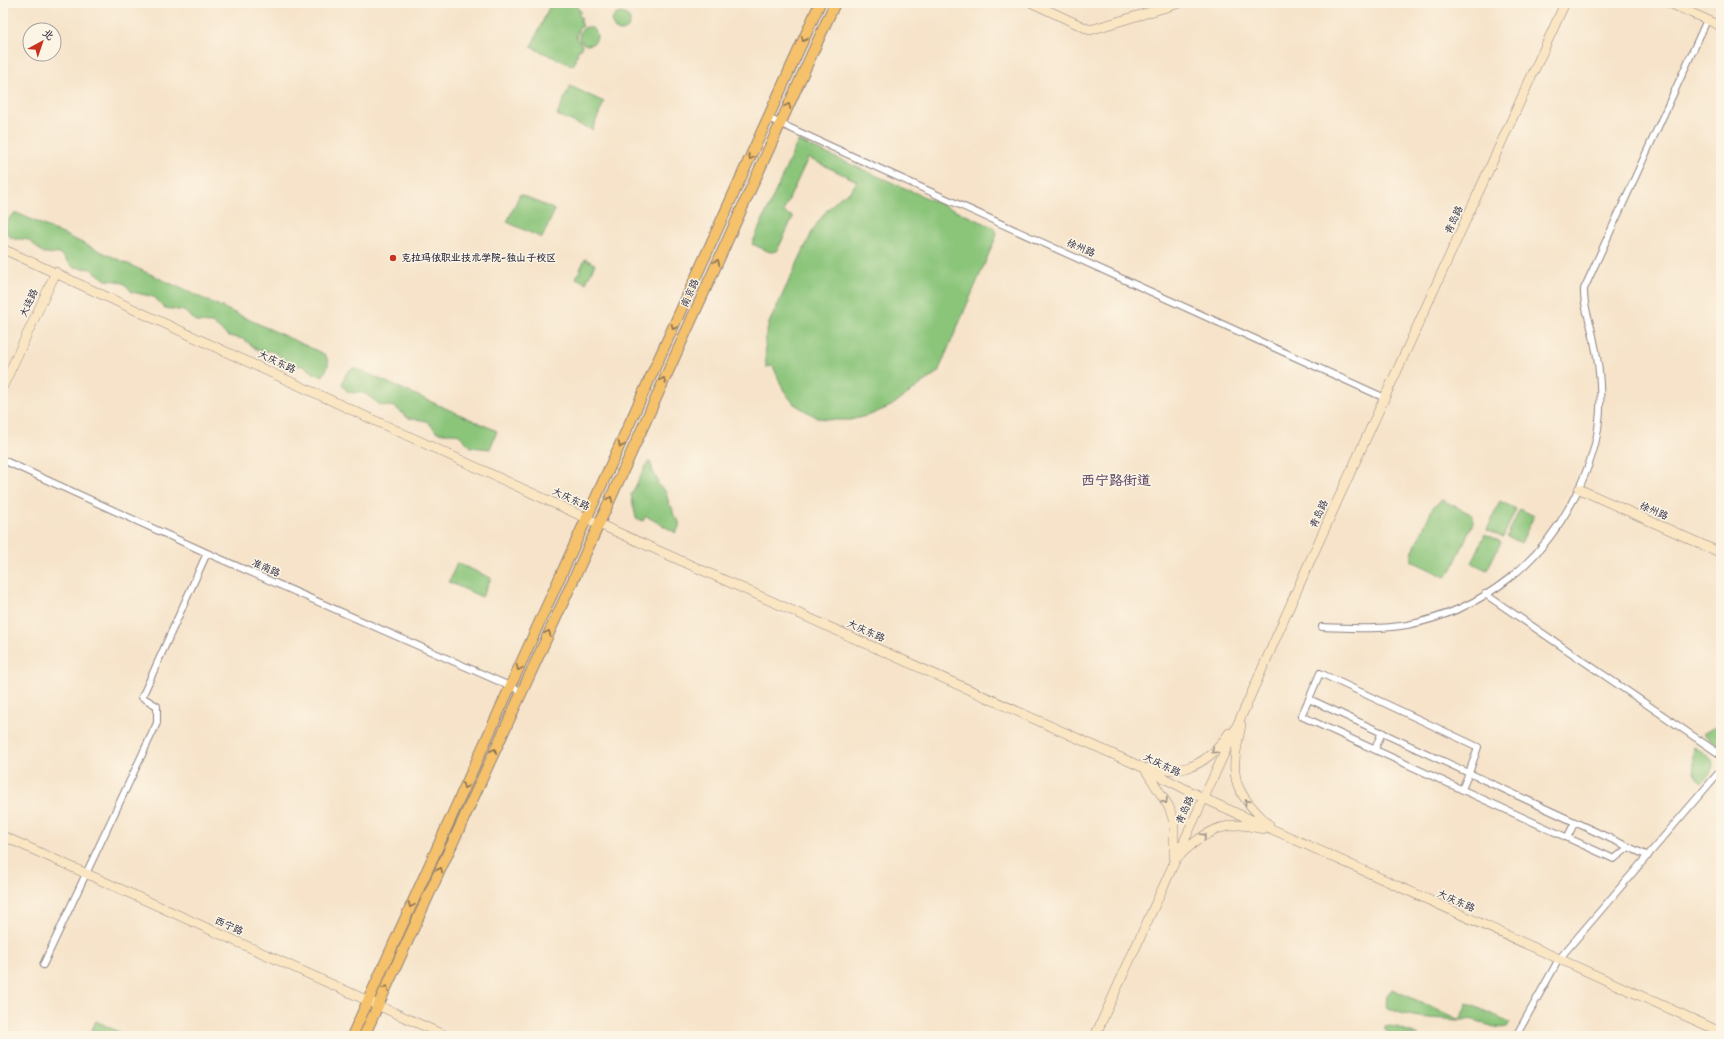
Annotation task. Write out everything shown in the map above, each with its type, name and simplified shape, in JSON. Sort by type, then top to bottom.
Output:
[{"type":"main road","name":"南京路","points":[[352,1036],[586,518],[620,448],[820,3]]},
{"type":"main road","name":"南京路","points":[[364,1036],[593,534],[599,524],[834,3]]},
{"type":"street","points":[[1032,3],[1090,30],[1180,3]]},
{"type":"street","name":"青岛路","points":[[1095,1036],[1245,708],[1307,567],[1566,3]]},
{"type":"street","points":[[1669,3],[1721,26]]},
{"type":"street","points":[[1322,627],[1369,629],[1407,625],[1441,616],[1474,601],[1504,583],[1533,559],[1554,533],[1570,508],[1592,454],[1598,429],[1600,393],[1599,362],[1592,328],[1584,302],[1584,289],[1707,20]]},
{"type":"street","name":"徐州路","points":[[768,118],[1385,398]]},
{"type":"street","name":"大庆东路","points":[[3,249],[56,272],[599,524],[1144,768],[1203,798],[1721,1032]]},
{"type":"street","name":"大连路","points":[[3,386],[56,272]]},
{"type":"street","name":"准南路","points":[[3,460],[207,553],[521,691]]},
{"type":"street","name":"徐州路","points":[[1579,488],[1721,553]]},
{"type":"street","points":[[43,965],[157,723],[156,706],[142,697],[207,553]]},
{"type":"street","points":[[1485,594],[1721,755]]},
{"type":"street","points":[[1462,789],[1470,773],[1478,747],[1320,673],[1301,716],[1614,859],[1629,847]]},
{"type":"street","points":[[1309,699],[1648,856]]},
{"type":"street","points":[[1144,768],[1186,768],[1200,762],[1213,752],[1227,737],[1245,708]]},
{"type":"street","points":[[1245,708],[1234,764],[1235,780],[1242,796],[1249,805],[1274,830]]},
{"type":"street","points":[[1375,749],[1382,732]]},
{"type":"street","points":[[1144,768],[1169,807],[1174,822],[1174,861]]},
{"type":"street","points":[[1516,1036],[1559,959],[1721,770]]},
{"type":"street","points":[[1567,838],[1575,822]]},
{"type":"street","points":[[1174,861],[1189,846],[1209,832],[1221,828],[1238,825],[1274,830]]},
{"type":"street","name":"西宁路","points":[[3,836],[446,1036]]},
{"type":"green space","points":[[551,3],[579,3],[579,6],[577,6],[578,10],[581,12],[579,13],[579,17],[582,19],[580,20],[583,26],[579,28],[576,36],[582,46],[580,50],[578,50],[573,66],[531,47]]},
{"type":"green space","points":[[621,13],[627,16],[630,22],[627,28],[621,31],[615,28],[612,22],[615,16]]},
{"type":"green space","points":[[588,27],[594,30],[597,36],[594,42],[588,45],[582,42],[579,36],[582,30]]},
{"type":"green space","points":[[570,86],[604,102],[592,130],[557,115]]},
{"type":"green space","points":[[798,141],[993,227],[997,235],[938,372],[891,406],[870,415],[850,420],[818,418],[794,404],[784,391],[773,366],[766,367],[765,338],[769,323],[814,228],[827,210],[839,198],[851,191],[857,181],[808,158],[783,212],[793,217],[777,251],[770,252],[752,244]]},
{"type":"green space","points":[[520,194],[555,210],[542,238],[507,222]]},
{"type":"green space","points":[[17,213],[324,354],[328,360],[325,373],[323,376],[314,374],[304,366],[290,365],[271,351],[259,351],[243,339],[228,336],[212,323],[197,322],[184,311],[165,308],[154,297],[132,292],[125,284],[118,281],[106,280],[91,269],[73,267],[60,254],[43,253],[30,241],[25,239],[14,239],[9,236],[5,229],[10,217]]},
{"type":"green space","points":[[585,259],[595,264],[586,283],[576,278]]},
{"type":"green space","points":[[355,368],[497,431],[490,449],[471,447],[459,435],[454,433],[441,433],[436,431],[427,421],[408,418],[395,407],[380,405],[366,394],[347,391],[342,384],[348,372]]},
{"type":"green space","points":[[648,462],[651,463],[658,485],[666,492],[674,516],[679,521],[679,527],[676,533],[646,516],[643,521],[636,518],[631,495]]},
{"type":"green space","points":[[1442,500],[1473,515],[1473,523],[1451,571],[1445,577],[1412,561],[1412,553],[1433,507]]},
{"type":"green space","points":[[1500,501],[1516,509],[1503,537],[1487,530]]},
{"type":"green space","points":[[1520,509],[1534,516],[1521,543],[1507,536]]},
{"type":"green space","points":[[1485,534],[1501,542],[1487,570],[1472,563]]},
{"type":"green space","points":[[457,563],[491,578],[482,597],[449,582]]},
{"type":"green space","points":[[1721,725],[1721,745],[1720,746],[1703,734]]},
{"type":"green space","points":[[1694,747],[1711,758],[1713,762],[1711,771],[1702,783],[1698,780],[1694,771]]},
{"type":"green space","points":[[1392,989],[1460,1020],[1413,1016],[1386,1007],[1387,995]]},
{"type":"green space","points":[[1467,1003],[1510,1022],[1507,1027],[1498,1028],[1474,1020],[1460,1020]]},
{"type":"green space","points":[[96,1021],[127,1036],[89,1036]]},
{"type":"green space","points":[[1385,1027],[1397,1027],[1419,1036],[1393,1036],[1385,1030]]},
{"type":"place","name":"克拉玛依职业技术学院-独山子校区","points":[[393,258]]},
{"type":"district","name":"西宁路街道","points":[[1116,481]]}]
